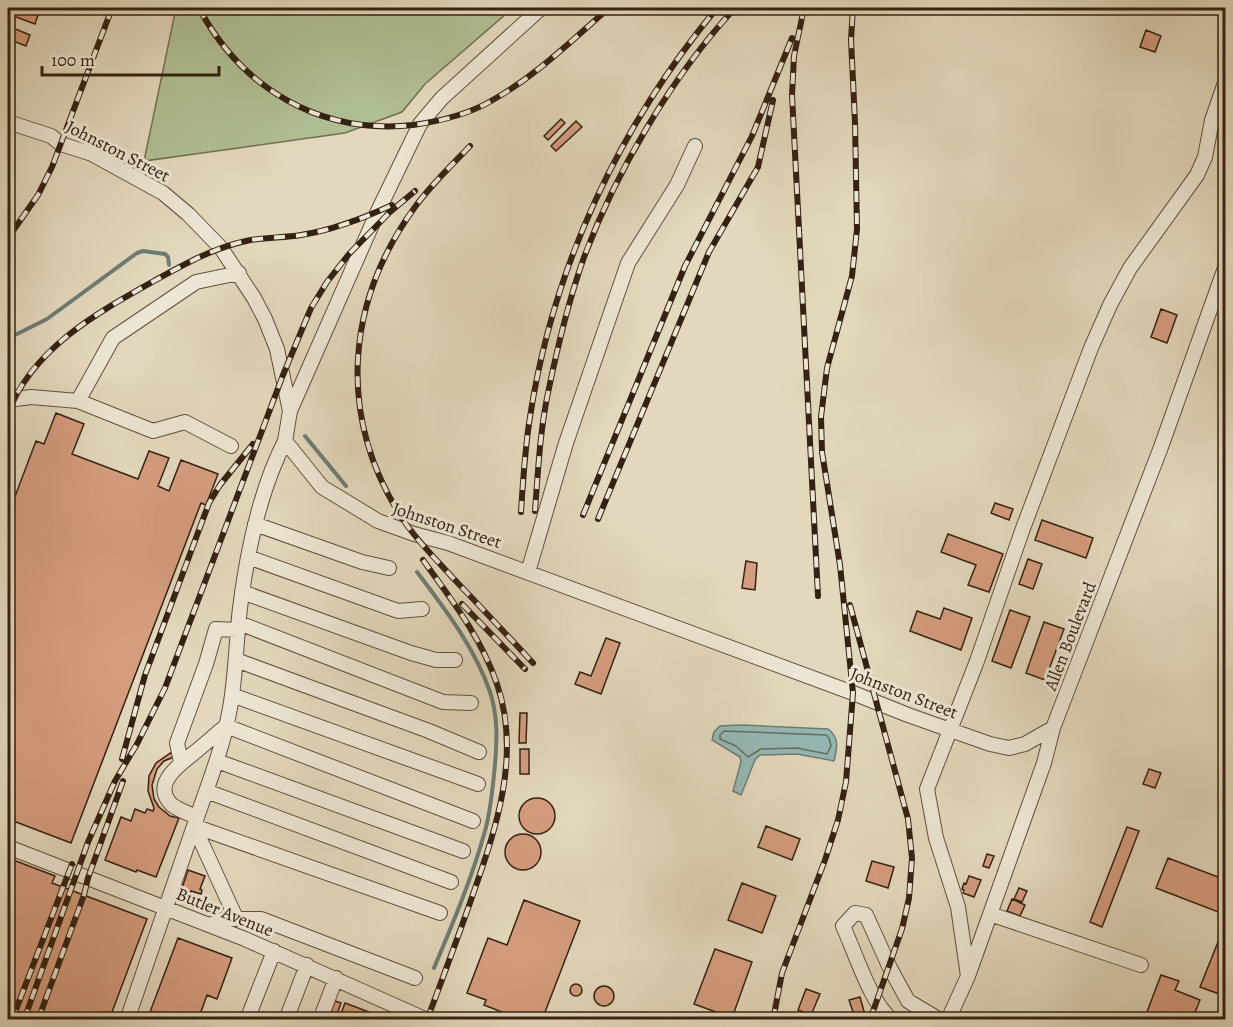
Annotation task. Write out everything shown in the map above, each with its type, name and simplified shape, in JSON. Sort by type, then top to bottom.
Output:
[{"type":"street","points":[[290,411],[378,211],[420,124],[442,98],[541,8]]},
{"type":"street","points":[[968,976],[958,908],[936,838],[927,789],[977,661],[1022,531],[1091,348],[1130,268],[1197,175],[1205,157],[1212,120],[1226,80]]},
{"type":"street","name":"Johnston Street","points":[[8,122],[51,136],[61,144],[92,154],[163,193],[188,214],[221,248],[239,273],[265,319],[277,349],[290,411],[285,441],[322,487],[378,521],[528,572],[990,744],[1010,748],[1025,744],[1053,728]]},
{"type":"street","points":[[528,572],[566,443],[628,262],[678,185],[695,146]]},
{"type":"street","name":"Allen Boulevard","points":[[948,1020],[968,976],[1044,763],[1053,728],[1161,447],[1226,266]]},
{"type":"street","points":[[78,401],[113,338],[196,282],[239,273]]},
{"type":"street","points":[[8,400],[31,397],[78,401],[153,431],[185,422],[231,446]]},
{"type":"street","points":[[127,1020],[217,761],[232,695],[238,627],[248,556],[255,524],[275,460],[285,441]]},
{"type":"street","points":[[255,524],[363,562],[389,568]]},
{"type":"street","points":[[248,556],[398,611],[422,609]]},
{"type":"street","points":[[243,592],[411,653],[436,660],[455,660]]},
{"type":"street","points":[[181,762],[177,743],[206,664],[216,628],[238,627],[442,702],[471,702]]},
{"type":"street","points":[[236,660],[429,731],[479,752]]},
{"type":"street","points":[[232,695],[478,784]]},
{"type":"street","points":[[226,726],[171,771],[166,780],[165,791],[167,799],[174,806],[196,822],[440,913]]},
{"type":"street","points":[[226,726],[473,821]]},
{"type":"street","points":[[217,761],[463,851]]},
{"type":"street","points":[[206,791],[451,882]]},
{"type":"street","points":[[196,822],[236,918]]},
{"type":"street","name":"Butler Avenue","points":[[8,847],[274,951],[427,1020]]},
{"type":"street","points":[[892,1020],[877,1002],[843,926],[855,913],[866,915],[908,1001],[940,1020]]},
{"type":"street","points":[[990,914],[1141,964]]},
{"type":"street","points":[[209,925],[225,919],[261,919],[414,978]]},
{"type":"street","points":[[247,1020],[274,951]]},
{"type":"street","points":[[286,1020],[307,965]]},
{"type":"street","points":[[320,1020],[336,978]]},
{"type":"green space","points":[[176,8],[513,8],[425,84],[402,112],[345,133],[144,161]]},
{"type":"water","points":[[720,726],[828,729],[836,740],[834,761],[797,754],[760,755],[755,760],[741,795],[733,791],[741,762],[740,757],[712,740],[714,732]]},
{"type":"building","points":[[10,8],[26,8],[39,12],[35,24],[8,14]]},
{"type":"building","points":[[8,26],[30,35],[26,46],[8,39]]},
{"type":"building","points":[[1146,30],[1161,36],[1155,52],[1140,47]]},
{"type":"building","points":[[561,119],[565,123],[548,140],[544,136]]},
{"type":"building","points":[[576,121],[582,127],[556,151],[551,146]]},
{"type":"building","points":[[1161,309],[1177,315],[1167,343],[1151,337]]},
{"type":"building","points":[[56,413],[84,424],[72,454],[138,479],[149,451],[169,458],[158,486],[169,491],[181,460],[218,474],[206,505],[201,503],[71,843],[8,819],[8,515],[36,441],[44,444]]},
{"type":"building","points":[[995,503],[1013,509],[1009,520],[991,513]]},
{"type":"building","points":[[1042,520],[1093,538],[1086,558],[1035,540]]},
{"type":"building","points":[[948,534],[1003,554],[989,592],[968,585],[976,565],[941,552]]},
{"type":"building","points":[[1028,559],[1042,564],[1033,589],[1019,584]]},
{"type":"building","points":[[746,561],[757,563],[755,590],[742,588]]},
{"type":"building","points":[[944,608],[972,618],[961,650],[910,631],[917,611],[940,619]]},
{"type":"building","points":[[1010,610],[1030,617],[1011,668],[992,661]]},
{"type":"building","points":[[1044,622],[1064,629],[1045,680],[1026,673]]},
{"type":"building","points":[[606,638],[620,643],[601,694],[575,684],[580,672],[591,676]]},
{"type":"building","points":[[520,713],[527,713],[526,743],[519,743]]},
{"type":"building","points":[[520,749],[529,749],[529,774],[520,774]]},
{"type":"building","points":[[172,752],[174,757],[164,761],[157,769],[152,785],[154,799],[159,807],[170,816],[179,818],[156,877],[105,860],[121,817],[131,821],[135,809],[145,813],[147,809],[153,811],[148,791],[149,776],[156,763]]},
{"type":"building","points":[[1149,769],[1161,773],[1155,788],[1143,784]]},
{"type":"building","points":[[537,798],[550,803],[555,816],[550,829],[537,834],[524,829],[519,816],[524,803]]},
{"type":"building","points":[[766,826],[800,839],[792,860],[758,847]]},
{"type":"building","points":[[1127,827],[1139,831],[1102,927],[1090,922]]},
{"type":"building","points":[[523,834],[536,839],[541,852],[536,865],[523,870],[510,865],[505,852],[510,839]]},
{"type":"building","points":[[987,854],[994,856],[989,868],[983,866]]},
{"type":"building","points":[[8,858],[55,876],[52,883],[147,919],[109,1020],[8,1020]]},
{"type":"building","points":[[1168,858],[1226,880],[1226,915],[1156,888]]},
{"type":"building","points":[[872,861],[894,867],[888,888],[866,881]]},
{"type":"building","points":[[188,870],[205,876],[200,889],[201,894],[191,891],[187,901],[182,899],[186,889],[182,888]]},
{"type":"building","points":[[969,876],[981,880],[974,897],[963,893],[962,889]]},
{"type":"building","points":[[742,883],[776,896],[762,933],[728,920]]},
{"type":"building","points":[[1019,888],[1027,891],[1022,902],[1014,899]]},
{"type":"building","points":[[1012,899],[1025,905],[1020,916],[1007,911]]},
{"type":"building","points":[[524,900],[580,921],[542,1020],[522,1020],[484,1005],[486,1000],[467,993],[488,938],[507,945]]},
{"type":"building","points":[[1220,937],[1226,939],[1226,987],[1222,995],[1200,987]]},
{"type":"building","points":[[178,938],[232,958],[217,999],[207,995],[198,1020],[147,1020]]},
{"type":"building","points":[[715,949],[752,962],[732,1018],[694,1004]]},
{"type":"building","points":[[1161,975],[1179,981],[1175,990],[1200,1000],[1192,1020],[1144,1020]]},
{"type":"building","points":[[578,984],[582,990],[578,996],[574,996],[570,988]]},
{"type":"building","points":[[600,986],[608,986],[614,992],[614,1000],[608,1006],[600,1006],[594,1000],[594,992]]},
{"type":"building","points":[[806,989],[820,994],[811,1015],[798,1010]]},
{"type":"building","points":[[860,997],[865,1015],[855,1018],[849,1000]]},
{"type":"building","points":[[335,1001],[341,1003],[335,1020],[328,1020]]},
{"type":"building","points":[[345,1003],[377,1015],[375,1020],[339,1019]]},
{"type":"waterway","points":[[8,346],[15,335],[47,319],[137,253],[143,251],[165,254],[169,265]]},
{"type":"waterway","points":[[305,436],[346,486]]},
{"type":"waterway","points":[[417,572],[468,644],[490,692],[496,728],[493,789],[485,831],[468,883],[434,968]]},
{"type":"railway","points":[[8,238],[38,195],[52,167],[112,8]]},
{"type":"railway","points":[[199,8],[217,37],[238,62],[261,83],[288,101],[316,114],[347,122],[379,126],[434,122],[482,106],[523,81],[609,8]]},
{"type":"railway","points":[[521,512],[528,429],[541,361],[555,306],[574,252],[621,149],[650,100],[682,53],[717,8]]},
{"type":"railway","points":[[535,511],[541,436],[548,393],[572,293],[596,227],[611,193],[647,127],[689,64],[735,8]]},
{"type":"railway","points":[[804,8],[794,56],[792,95],[818,596]]},
{"type":"railway","points":[[773,1020],[782,973],[825,860],[838,820],[846,782],[853,693],[840,565],[822,452],[821,417],[827,368],[852,276],[857,229],[851,40],[853,8]]},
{"type":"railway","points":[[583,515],[685,266],[752,136],[792,38]]},
{"type":"railway","points":[[598,519],[709,252],[758,167],[773,100]]},
{"type":"railway","points":[[470,146],[434,183],[415,207],[392,244],[374,282],[363,321],[358,361],[359,401],[367,440],[381,480],[402,518],[426,549],[533,663]]},
{"type":"railway","points":[[24,1020],[88,842],[115,781],[137,744],[165,688],[283,375],[311,308],[327,282],[349,254],[390,212],[415,191]]},
{"type":"railway","points":[[8,413],[33,369],[50,351],[89,320],[176,269],[234,244],[324,230],[392,205]]},
{"type":"railway","points":[[122,759],[145,675],[209,503],[220,485],[253,444]]},
{"type":"railway","points":[[423,560],[483,650],[497,684],[504,711],[507,739],[502,794],[489,847],[427,1020]]},
{"type":"railway","points":[[462,604],[525,669]]},
{"type":"railway","points":[[850,605],[908,819],[912,858],[909,898],[902,929],[870,1020]]},
{"type":"railway","points":[[38,1020],[123,781]]},
{"type":"railway","points":[[12,1020],[72,864]]}]
